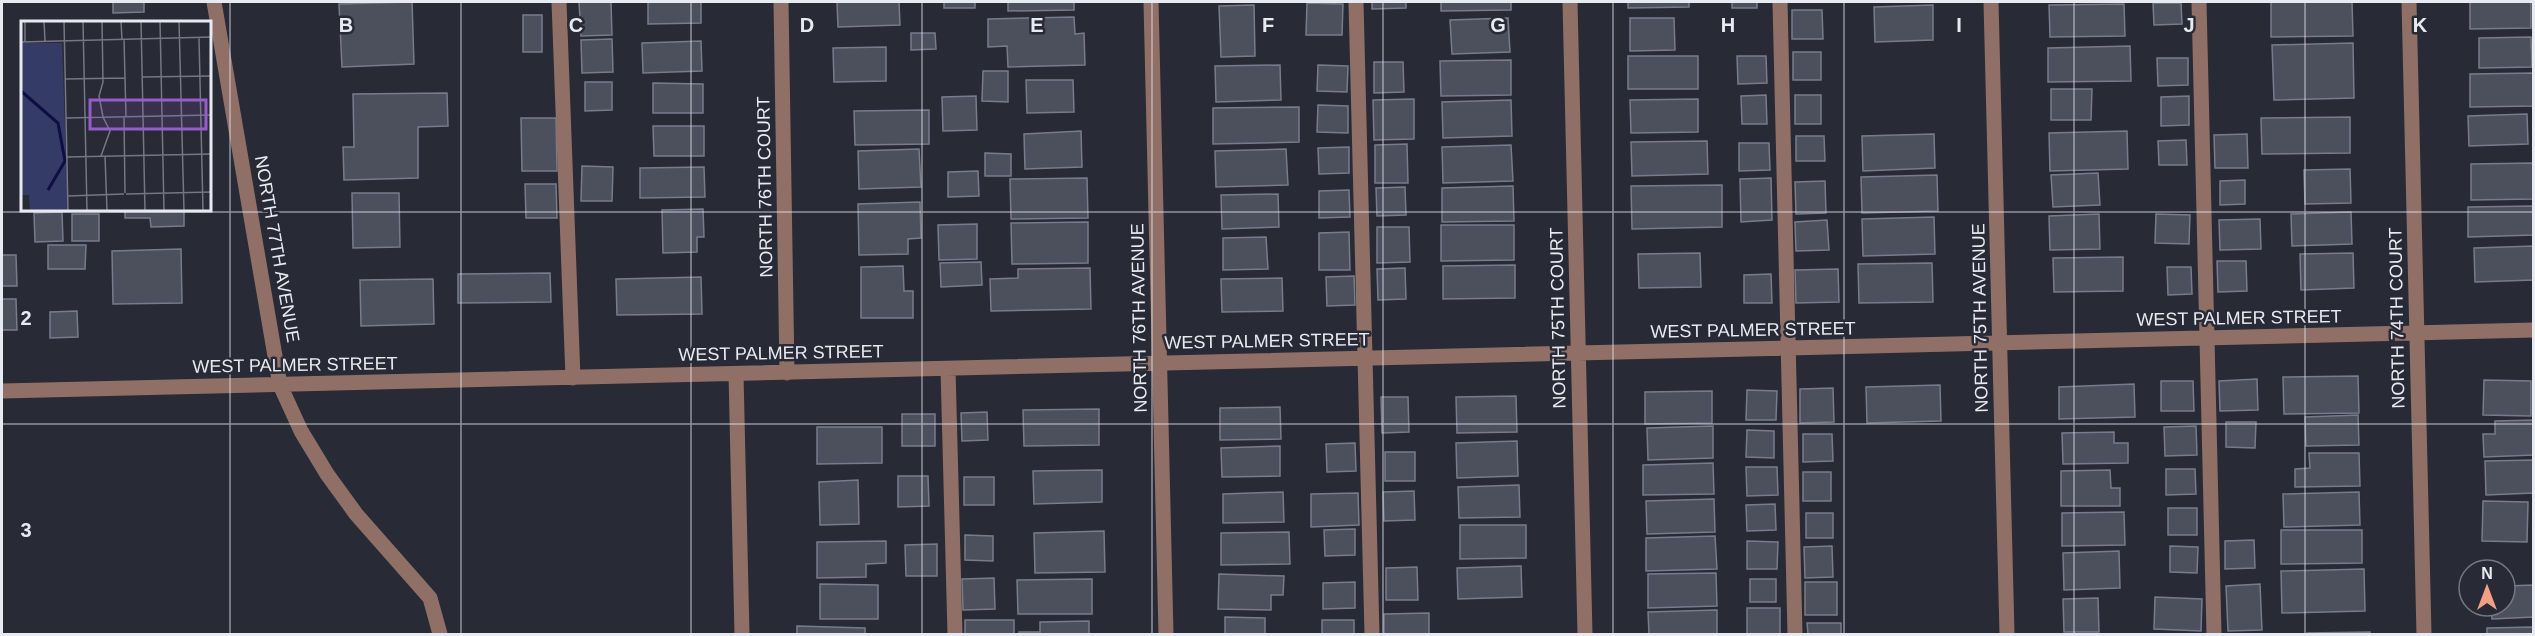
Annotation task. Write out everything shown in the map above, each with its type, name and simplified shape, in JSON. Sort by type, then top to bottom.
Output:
[{"type":"street","name":"NORTH 77TH AVENUE","points":[[214,2],[280,385],[301,431],[327,474],[356,514],[430,598],[440,634]]},
{"type":"street","points":[[559,2],[573,378]]},
{"type":"street","name":"NORTH 76TH COURT","points":[[781,2],[788,373]]},
{"type":"street","name":"NORTH 76TH AVENUE","points":[[1151,2],[1166,634]]},
{"type":"street","points":[[1356,2],[1372,634]]},
{"type":"street","name":"NORTH 75TH COURT","points":[[1570,2],[1585,634]]},
{"type":"street","points":[[1780,2],[1795,634]]},
{"type":"street","name":"NORTH 75TH AVENUE","points":[[1991,2],[2007,634]]},
{"type":"street","points":[[2199,2],[2214,634]]},
{"type":"street","name":"NORTH 74TH COURT","points":[[2409,2],[2424,634]]},
{"type":"street","name":"WEST PALMER STREET","points":[[2,391],[2534,330]]},
{"type":"street","points":[[948,369],[955,634]]},
{"type":"street","points":[[736,374],[742,634]]},
{"type":"building","points":[[113,2],[144,2],[144,12],[113,13]]},
{"type":"building","points":[[412,2],[414,64],[342,67],[339,4]]},
{"type":"building","points":[[579,2],[611,2],[612,35],[581,36]]},
{"type":"building","points":[[648,2],[701,2],[701,23],[648,24]]},
{"type":"building","points":[[837,2],[899,2],[900,25],[838,27]]},
{"type":"building","points":[[944,2],[975,2],[975,8],[944,8]]},
{"type":"building","points":[[1008,2],[1074,2],[1074,10],[1008,11]]},
{"type":"building","points":[[1372,2],[1406,2],[1406,8],[1372,9]]},
{"type":"building","points":[[1441,2],[1511,2],[1511,10],[1441,11]]},
{"type":"building","points":[[1628,2],[1689,2],[1689,7],[1628,8]]},
{"type":"building","points":[[1732,2],[1757,2],[1757,8],[1732,8]]},
{"type":"building","points":[[2271,2],[2352,2],[2353,36],[2271,37]]},
{"type":"building","points":[[2470,2],[2531,2],[2531,28],[2470,29]]},
{"type":"building","points":[[1307,3],[1343,4],[1342,35],[1306,35]]},
{"type":"building","points":[[2153,3],[2181,3],[2182,24],[2154,25]]},
{"type":"building","points":[[2124,4],[2125,36],[2050,37],[2049,5]]},
{"type":"building","points":[[1254,5],[1255,56],[1221,57],[1219,6]]},
{"type":"building","points":[[1933,5],[1933,40],[1875,42],[1874,7]]},
{"type":"building","points":[[1792,10],[1822,10],[1823,39],[1792,39]]},
{"type":"building","points":[[523,15],[542,15],[542,52],[523,52]]},
{"type":"building","points":[[1074,17],[1075,34],[1084,33],[1085,65],[1008,67],[1007,46],[988,47],[988,19]]},
{"type":"building","points":[[1508,18],[1510,52],[1452,54],[1450,20]]},
{"type":"building","points":[[1630,18],[1674,18],[1675,50],[1630,51]]},
{"type":"building","points":[[911,33],[935,33],[936,49],[911,50]]},
{"type":"building","points":[[2531,37],[2532,67],[2479,68],[2479,38]]},
{"type":"building","points":[[612,39],[613,72],[582,73],[581,40]]},
{"type":"building","points":[[701,41],[702,71],[643,73],[642,43]]},
{"type":"building","points":[[2353,43],[2354,98],[2274,100],[2272,45]]},
{"type":"building","points":[[2130,46],[2131,81],[2048,82],[2048,48]]},
{"type":"building","points":[[886,47],[886,81],[834,82],[833,48]]},
{"type":"building","points":[[1793,52],[1821,52],[1821,80],[1793,80]]},
{"type":"building","points":[[1628,56],[1698,56],[1698,89],[1628,89]]},
{"type":"building","points":[[1737,56],[1766,56],[1767,83],[1738,84]]},
{"type":"building","points":[[2157,58],[2188,58],[2188,85],[2158,86]]},
{"type":"building","points":[[1511,60],[1511,95],[1441,96],[1440,61]]},
{"type":"building","points":[[1374,62],[1403,62],[1404,92],[1374,93]]},
{"type":"building","points":[[1280,65],[1281,100],[1216,102],[1215,66]]},
{"type":"building","points":[[1318,65],[1348,66],[1347,92],[1317,91]]},
{"type":"building","points":[[983,71],[1008,71],[1008,102],[982,101]]},
{"type":"building","points":[[2534,73],[2534,106],[2470,107],[2470,74]]},
{"type":"building","points":[[1026,80],[1073,80],[1074,112],[1027,113]]},
{"type":"building","points":[[585,82],[612,82],[612,110],[585,111]]},
{"type":"building","points":[[653,83],[703,84],[703,113],[653,113]]},
{"type":"building","points":[[2051,89],[2092,89],[2091,120],[2051,120]]},
{"type":"building","points":[[447,93],[448,126],[418,127],[418,178],[344,180],[343,147],[354,147],[353,94]]},
{"type":"building","points":[[1766,95],[1767,124],[1742,124],[1741,96]]},
{"type":"building","points":[[1795,95],[1821,95],[1821,124],[1795,124]]},
{"type":"building","points":[[976,96],[977,130],[943,131],[942,97]]},
{"type":"building","points":[[2189,96],[2189,125],[2161,126],[2161,97]]},
{"type":"building","points":[[1414,99],[1414,139],[1374,140],[1373,100]]},
{"type":"building","points":[[1698,99],[1698,132],[1631,133],[1630,100]]},
{"type":"building","points":[[1511,100],[1512,136],[1443,138],[1442,102]]},
{"type":"building","points":[[1318,105],[1348,106],[1348,133],[1317,132]]},
{"type":"building","points":[[1299,107],[1299,142],[1213,144],[1213,108]]},
{"type":"building","points":[[929,110],[929,144],[855,145],[854,111]]},
{"type":"building","points":[[2527,114],[2528,144],[2469,146],[2468,116]]},
{"type":"building","points":[[2350,117],[2350,153],[2262,154],[2261,118]]},
{"type":"building","points":[[521,118],[556,118],[557,171],[522,171]]},
{"type":"building","points":[[653,126],[704,126],[704,156],[654,156]]},
{"type":"building","points":[[1081,131],[1082,167],[1025,169],[1024,134]]},
{"type":"building","points":[[2127,131],[2128,169],[2050,171],[2049,133]]},
{"type":"building","points":[[1934,134],[1935,168],[1863,171],[1862,136]]},
{"type":"building","points":[[2247,134],[2248,168],[2215,168],[2214,135]]},
{"type":"building","points":[[1796,136],[1824,136],[1825,161],[1796,161]]},
{"type":"building","points":[[2186,140],[2187,165],[2159,165],[2158,141]]},
{"type":"building","points":[[1707,141],[1708,174],[1632,176],[1631,142]]},
{"type":"building","points":[[1739,143],[1769,143],[1770,170],[1739,171]]},
{"type":"building","points":[[1407,144],[1408,183],[1375,183],[1375,145]]},
{"type":"building","points":[[1511,145],[1513,181],[1443,183],[1442,147]]},
{"type":"building","points":[[1349,147],[1349,173],[1319,174],[1318,148]]},
{"type":"building","points":[[919,149],[921,187],[859,189],[858,151]]},
{"type":"building","points":[[1286,149],[1288,185],[1216,187],[1215,151]]},
{"type":"building","points":[[985,153],[1011,154],[1011,176],[985,176]]},
{"type":"building","points":[[2534,163],[2534,199],[2471,200],[2471,164]]},
{"type":"building","points":[[582,166],[613,167],[612,201],[581,201]]},
{"type":"building","points":[[704,167],[705,197],[640,198],[640,168]]},
{"type":"building","points":[[2350,169],[2351,203],[2305,204],[2304,170]]},
{"type":"building","points":[[978,171],[979,196],[948,197],[948,172]]},
{"type":"building","points":[[2098,173],[2100,205],[2053,207],[2051,175]]},
{"type":"building","points":[[1937,175],[1938,211],[1862,213],[1861,177]]},
{"type":"building","points":[[1087,178],[1088,218],[1011,219],[1010,179]]},
{"type":"building","points":[[1771,178],[1772,220],[1741,222],[1740,179]]},
{"type":"building","points":[[2245,180],[2245,204],[2220,205],[2220,181]]},
{"type":"building","points":[[1825,181],[1826,213],[1796,214],[1795,182]]},
{"type":"building","points":[[525,184],[556,184],[557,218],[526,218]]},
{"type":"building","points":[[1722,185],[1722,227],[1632,229],[1631,186]]},
{"type":"building","points":[[1513,186],[1514,221],[1442,222],[1442,188]]},
{"type":"building","points":[[1405,187],[1406,215],[1377,216],[1376,188]]},
{"type":"building","points":[[1349,190],[1350,217],[1319,218],[1319,191]]},
{"type":"building","points":[[352,193],[399,193],[400,247],[353,248]]},
{"type":"building","points":[[1278,194],[1279,227],[1222,229],[1221,195]]},
{"type":"building","points":[[920,202],[921,238],[908,239],[908,254],[859,255],[858,204]]},
{"type":"building","points":[[2534,206],[2534,235],[2468,237],[2468,207]]},
{"type":"building","points":[[703,209],[704,237],[697,237],[697,252],[663,253],[662,210]]},
{"type":"building","points":[[62,212],[63,241],[35,242],[34,213]]},
{"type":"building","points":[[125,212],[184,212],[184,226],[151,227],[150,218],[125,218]]},
{"type":"building","points":[[2351,212],[2352,244],[2292,246],[2291,214]]},
{"type":"building","points":[[72,214],[99,214],[99,241],[72,241]]},
{"type":"building","points":[[2099,214],[2100,249],[2050,250],[2049,216]]},
{"type":"building","points":[[2156,214],[2190,215],[2189,244],[2155,243]]},
{"type":"building","points":[[1934,217],[1935,254],[1863,256],[1862,219]]},
{"type":"building","points":[[2260,219],[2261,249],[2220,250],[2219,220]]},
{"type":"building","points":[[1827,220],[1829,250],[1796,251],[1795,222]]},
{"type":"building","points":[[1088,222],[1088,263],[1012,264],[1011,223]]},
{"type":"building","points":[[977,224],[977,259],[939,260],[938,225]]},
{"type":"building","points":[[1441,225],[1514,225],[1514,260],[1441,261]]},
{"type":"building","points":[[1377,227],[1409,227],[1410,262],[1377,263]]},
{"type":"building","points":[[1349,232],[1350,270],[1319,270],[1319,233]]},
{"type":"building","points":[[1266,237],[1268,269],[1223,270],[1223,238]]},
{"type":"building","points":[[48,245],[86,245],[85,269],[48,269]]},
{"type":"building","points":[[2534,246],[2534,280],[2475,282],[2474,248]]},
{"type":"building","points":[[181,249],[182,303],[113,304],[112,251]]},
{"type":"building","points":[[1700,253],[1701,287],[1639,288],[1638,254]]},
{"type":"building","points":[[2353,253],[2354,288],[2301,290],[2300,254]]},
{"type":"building","points":[[2,255],[16,255],[17,286],[2,286]]},
{"type":"building","points":[[2123,257],[2123,291],[2054,292],[2053,258]]},
{"type":"building","points":[[2217,261],[2246,261],[2247,291],[2218,292]]},
{"type":"building","points":[[981,262],[982,285],[941,287],[940,263]]},
{"type":"building","points":[[1932,263],[1933,302],[1859,303],[1858,264]]},
{"type":"building","points":[[1515,265],[1515,298],[1443,299],[1443,266]]},
{"type":"building","points":[[903,266],[904,291],[913,291],[913,318],[861,318],[861,267]]},
{"type":"building","points":[[2167,267],[2191,267],[2192,294],[2168,295]]},
{"type":"building","points":[[1090,268],[1091,309],[991,311],[990,279],[1018,278],[1018,269]]},
{"type":"building","points":[[1405,268],[1406,299],[1378,300],[1377,269]]},
{"type":"building","points":[[1838,269],[1839,302],[1796,303],[1795,270]]},
{"type":"building","points":[[550,273],[551,302],[458,303],[458,274]]},
{"type":"building","points":[[1771,274],[1772,303],[1744,303],[1744,275]]},
{"type":"building","points":[[1354,276],[1355,305],[1327,306],[1326,277]]},
{"type":"building","points":[[701,277],[702,314],[617,315],[616,279]]},
{"type":"building","points":[[1282,278],[1283,311],[1222,312],[1221,279]]},
{"type":"building","points":[[433,279],[434,324],[361,326],[360,280]]},
{"type":"building","points":[[2,299],[16,299],[17,330],[2,330]]},
{"type":"building","points":[[77,311],[78,337],[50,338],[50,312]]},
{"type":"building","points":[[2358,376],[2359,413],[2284,414],[2283,377]]},
{"type":"building","points":[[2257,379],[2258,410],[2220,411],[2219,381]]},
{"type":"building","points":[[2484,380],[2531,381],[2531,416],[2483,415]]},
{"type":"building","points":[[2161,381],[2193,381],[2194,411],[2161,411]]},
{"type":"building","points":[[2134,384],[2135,417],[2059,419],[2059,387]]},
{"type":"building","points":[[1940,385],[1941,421],[1867,423],[1866,387]]},
{"type":"building","points":[[1833,388],[1834,422],[1800,423],[1800,389]]},
{"type":"building","points":[[1747,390],[1777,391],[1776,420],[1746,420]]},
{"type":"building","points":[[1712,391],[1712,423],[1645,424],[1645,392]]},
{"type":"building","points":[[1516,396],[1517,432],[1457,433],[1456,397]]},
{"type":"building","points":[[1381,397],[1408,397],[1409,432],[1382,433]]},
{"type":"building","points":[[1280,407],[1281,439],[1220,440],[1220,408]]},
{"type":"building","points":[[1099,409],[1099,445],[1024,446],[1023,410]]},
{"type":"building","points":[[987,412],[988,440],[962,441],[961,413]]},
{"type":"building","points":[[902,414],[935,414],[935,446],[902,446]]},
{"type":"building","points":[[2358,415],[2359,445],[2306,446],[2305,417]]},
{"type":"building","points":[[2534,420],[2534,455],[2484,457],[2483,434],[2495,434],[2495,421]]},
{"type":"building","points":[[2226,422],[2256,422],[2255,448],[2226,447]]},
{"type":"building","points":[[1713,426],[1713,458],[1648,460],[1647,428]]},
{"type":"building","points":[[2196,426],[2197,455],[2165,456],[2164,427]]},
{"type":"building","points":[[817,427],[882,427],[882,463],[817,464]]},
{"type":"building","points":[[1747,430],[1774,431],[1774,458],[1746,457]]},
{"type":"building","points":[[2114,432],[2114,443],[2128,443],[2128,463],[2063,464],[2062,433]]},
{"type":"building","points":[[1803,434],[1832,434],[1833,461],[1803,462]]},
{"type":"building","points":[[1517,441],[1518,476],[1457,478],[1456,443]]},
{"type":"building","points":[[1355,443],[1356,471],[1327,472],[1326,444]]},
{"type":"building","points":[[1280,446],[1280,476],[1222,477],[1221,448]]},
{"type":"building","points":[[1385,452],[1415,452],[1415,481],[1385,481]]},
{"type":"building","points":[[2309,453],[2359,453],[2360,486],[2295,487],[2295,469],[2310,468]]},
{"type":"building","points":[[2534,460],[2534,493],[2486,495],[2485,461]]},
{"type":"building","points":[[1713,463],[1714,494],[1643,495],[1643,465]]},
{"type":"building","points":[[1746,467],[1777,467],[1778,495],[1747,496]]},
{"type":"building","points":[[2166,469],[2195,469],[2196,494],[2166,495]]},
{"type":"building","points":[[1102,470],[1102,502],[1034,504],[1033,471]]},
{"type":"building","points":[[2110,470],[2111,488],[2120,488],[2120,506],[2061,506],[2061,471]]},
{"type":"building","points":[[1803,472],[1831,472],[1831,501],[1803,501]]},
{"type":"building","points":[[898,476],[928,476],[929,506],[898,507]]},
{"type":"building","points":[[964,477],[994,477],[994,505],[964,505]]},
{"type":"building","points":[[858,480],[859,524],[820,525],[819,482]]},
{"type":"building","points":[[1519,485],[1520,517],[1459,518],[1458,487]]},
{"type":"building","points":[[1414,491],[1415,520],[1384,521],[1383,492]]},
{"type":"building","points":[[1283,492],[1284,522],[1223,523],[1223,494]]},
{"type":"building","points":[[2359,492],[2360,525],[2284,527],[2283,494]]},
{"type":"building","points":[[1358,493],[1359,525],[1311,527],[1311,494]]},
{"type":"building","points":[[1714,499],[1715,532],[1647,534],[1646,501]]},
{"type":"building","points":[[2483,501],[2528,502],[2527,542],[2482,541]]},
{"type":"building","points":[[1775,504],[1776,530],[1747,531],[1746,505]]},
{"type":"building","points":[[2168,508],[2197,508],[2197,535],[2168,535]]},
{"type":"building","points":[[2124,512],[2125,545],[2062,546],[2062,513]]},
{"type":"building","points":[[1806,513],[1833,513],[1833,538],[1806,538]]},
{"type":"building","points":[[1460,525],[1526,525],[1526,558],[1460,559]]},
{"type":"building","points":[[1355,529],[1355,555],[1325,556],[1324,530]]},
{"type":"building","points":[[2281,530],[2362,530],[2362,563],[2281,564]]},
{"type":"building","points":[[1104,531],[1105,572],[1035,573],[1034,533]]},
{"type":"building","points":[[1289,532],[1290,564],[1221,565],[1221,533]]},
{"type":"building","points":[[965,535],[993,536],[993,561],[965,560]]},
{"type":"building","points":[[1715,536],[1717,569],[1646,571],[1646,538]]},
{"type":"building","points":[[2254,540],[2255,568],[2225,569],[2225,541]]},
{"type":"building","points":[[886,541],[886,563],[866,564],[866,577],[817,578],[817,542]]},
{"type":"building","points":[[1747,541],[1778,542],[1777,569],[1747,569]]},
{"type":"building","points":[[937,544],[937,576],[906,576],[905,545]]},
{"type":"building","points":[[1832,546],[1833,577],[1805,578],[1804,547]]},
{"type":"building","points":[[2170,546],[2198,547],[2197,573],[2170,572]]},
{"type":"building","points":[[2119,551],[2120,588],[2064,590],[2063,553]]},
{"type":"building","points":[[1521,566],[1522,597],[1458,599],[1457,568]]},
{"type":"building","points":[[1417,567],[1418,600],[1386,600],[1386,568]]},
{"type":"building","points":[[2364,569],[2365,611],[2282,613],[2281,571]]},
{"type":"building","points":[[1716,573],[1717,606],[1648,608],[1648,574]]},
{"type":"building","points":[[1219,574],[1284,576],[1283,595],[1271,595],[1271,610],[1218,609]]},
{"type":"building","points":[[994,578],[995,609],[963,610],[962,579]]},
{"type":"building","points":[[1092,579],[1092,614],[1018,614],[1017,580]]},
{"type":"building","points":[[1750,579],[1776,579],[1776,602],[1750,602]]},
{"type":"building","points":[[1355,582],[1355,608],[1323,609],[1323,583]]},
{"type":"building","points":[[1805,582],[1837,582],[1837,615],[1805,615]]},
{"type":"building","points":[[820,584],[878,585],[878,619],[820,619]]},
{"type":"building","points":[[2260,584],[2262,630],[2228,631],[2226,586]]},
{"type":"building","points":[[2534,585],[2534,617],[2517,618],[2517,586]]},
{"type":"building","points":[[2155,597],[2202,599],[2201,631],[2154,629]]},
{"type":"building","points":[[2098,598],[2099,632],[2064,632],[2063,599]]},
{"type":"building","points":[[1747,608],[1780,608],[1780,634],[1747,634]]},
{"type":"building","points":[[1717,610],[1717,634],[1649,634],[1648,612]]},
{"type":"building","points":[[1429,613],[1429,634],[1384,634],[1384,614]]},
{"type":"building","points":[[1225,617],[1265,618],[1265,634],[1225,634]]},
{"type":"building","points":[[965,620],[1014,620],[1014,634],[965,634]]},
{"type":"building","points":[[1322,620],[1354,620],[1354,634],[1322,634]]},
{"type":"building","points":[[1089,621],[1089,634],[1019,634],[1019,632],[1040,632],[1040,622]]},
{"type":"building","points":[[1807,623],[1841,623],[1841,634],[1808,634]]},
{"type":"building","points":[[797,626],[865,628],[865,634],[797,634]]},
{"type":"building","points":[[2534,627],[2534,634],[2487,634],[2487,628]]},
{"type":"building","points":[[2370,632],[2370,634],[2307,634],[2307,633]]}]
